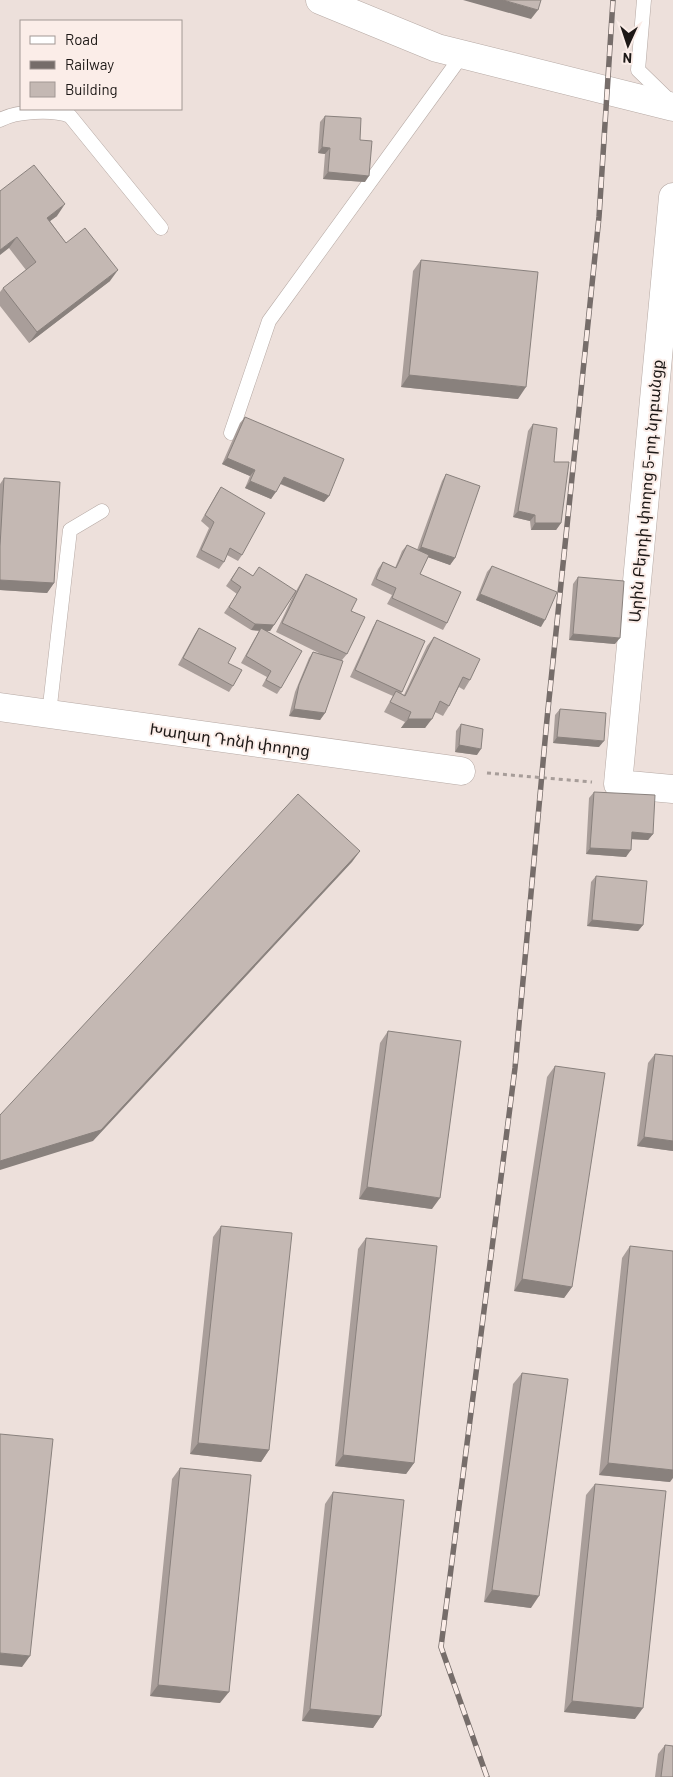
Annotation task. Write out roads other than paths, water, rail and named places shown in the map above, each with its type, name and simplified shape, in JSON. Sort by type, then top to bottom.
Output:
[{"type":"street","points":[[320,0],[437,48],[673,105]]},
{"type":"street","name":"Արին Բերդի փողոց 5-րդ նրբանցք","points":[[673,197],[618,784],[673,789]]},
{"type":"street","name":"Խաղաղ Դոնի փողոց","points":[[0,708],[461,770]]},
{"type":"lane","points":[[644,0],[638,70],[673,105]]},
{"type":"lane","points":[[231,433],[270,321],[463,54]]},
{"type":"lane","points":[[0,120],[21,114],[51,111],[70,116],[160,228]]},
{"type":"lane","points":[[49,714],[70,530],[102,511]]},
{"type":"railway","points":[[487,1777],[441,1647],[515,1068],[547,719],[599,217],[613,0]]}]
